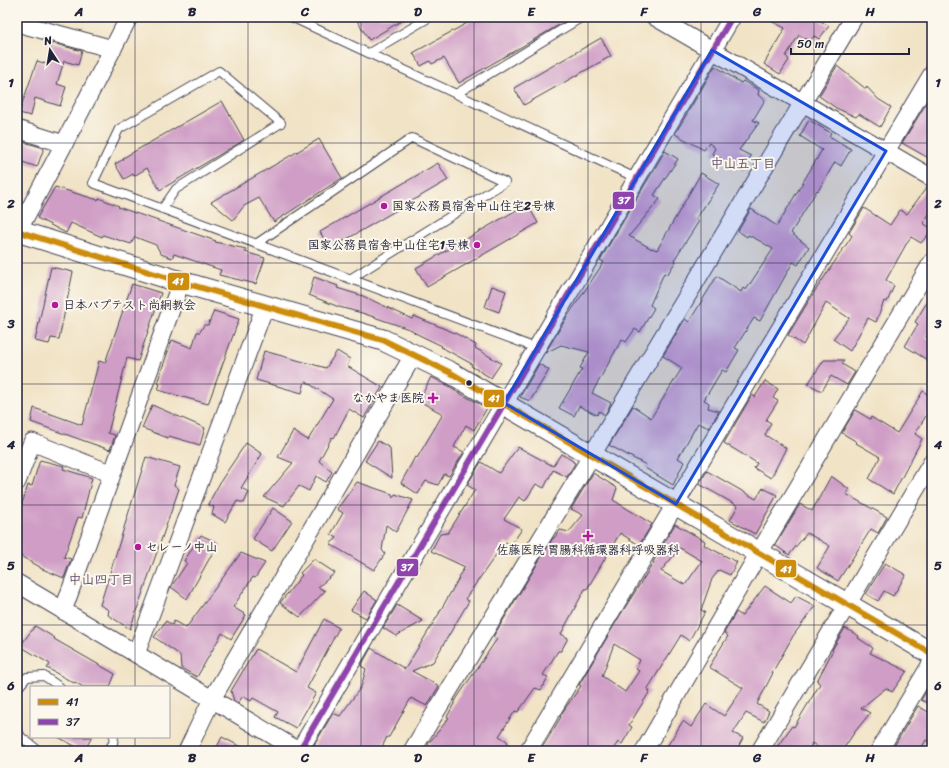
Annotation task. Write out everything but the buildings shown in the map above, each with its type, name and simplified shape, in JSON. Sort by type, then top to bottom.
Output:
[{"type":"street","points":[[129,17],[64,144],[17,231],[181,282],[383,340],[414,354],[452,373],[504,403],[932,654]]},
{"type":"street","points":[[655,17],[932,178]]},
{"type":"street","points":[[17,583],[299,751],[732,17]]},
{"type":"street","points":[[412,751],[592,455],[854,17]]},
{"type":"street","points":[[17,23],[113,49]]},
{"type":"street","points":[[528,751],[932,74]]},
{"type":"street","points":[[17,130],[64,144]]},
{"type":"street","points":[[644,751],[759,552],[932,262]]},
{"type":"street","points":[[63,610],[181,282]]},
{"type":"street","points":[[136,654],[265,306]]},
{"type":"street","points":[[187,751],[212,699],[414,354]]},
{"type":"street","points":[[17,482],[32,442],[112,474]]},
{"type":"street","points":[[760,751],[932,462]]},
{"type":"street","points":[[879,751],[932,662]]},
{"type":"lane","points":[[291,17],[636,178]]},
{"type":"lane","points":[[369,53],[430,17]]},
{"type":"lane","points":[[456,94],[579,19],[576,17]]},
{"type":"lane","points":[[162,209],[176,189],[281,123],[219,71],[119,129],[93,183],[162,209],[536,348]]},
{"type":"lane","points":[[256,244],[412,138],[505,182],[350,279]]},
{"type":"lane","points":[[17,689],[28,677],[44,676],[59,686]]},
{"type":"lane","points":[[17,730],[21,737],[38,751]]},
{"type":"lane","points":[[108,751],[113,743],[114,738]]},
{"type":"highlighted area","points":[[712,50],[886,151],[676,504],[504,403]]},
{"type":"green space","points":[[17,738],[30,749],[29,751],[17,751]]},
{"type":"transit line","name":"37","points":[[299,751],[732,17]]},
{"type":"transit line","name":"41","points":[[17,231],[181,282],[383,340],[451,373],[932,654]]},
{"type":"place","name":"国家公務員宿舎中山住宅2号棟","points":[[384,206]]},
{"type":"place","name":"国家公務員宿舎中山住宅1号棟","points":[[477,245]]},
{"type":"place","name":"日本バプテスト尚絅教会","points":[[55,305]]},
{"type":"place","name":"なかやま医院","points":[[433,398]]},
{"type":"place","name":"佐藤医院 胃腸科循環器科呼吸器科","points":[[588,536]]},
{"type":"place","name":"セレーノ中山","points":[[138,547]]},
{"type":"district","name":"中山五丁目","points":[[743,163]]},
{"type":"district","name":"中山四丁目","points":[[101,579]]}]
